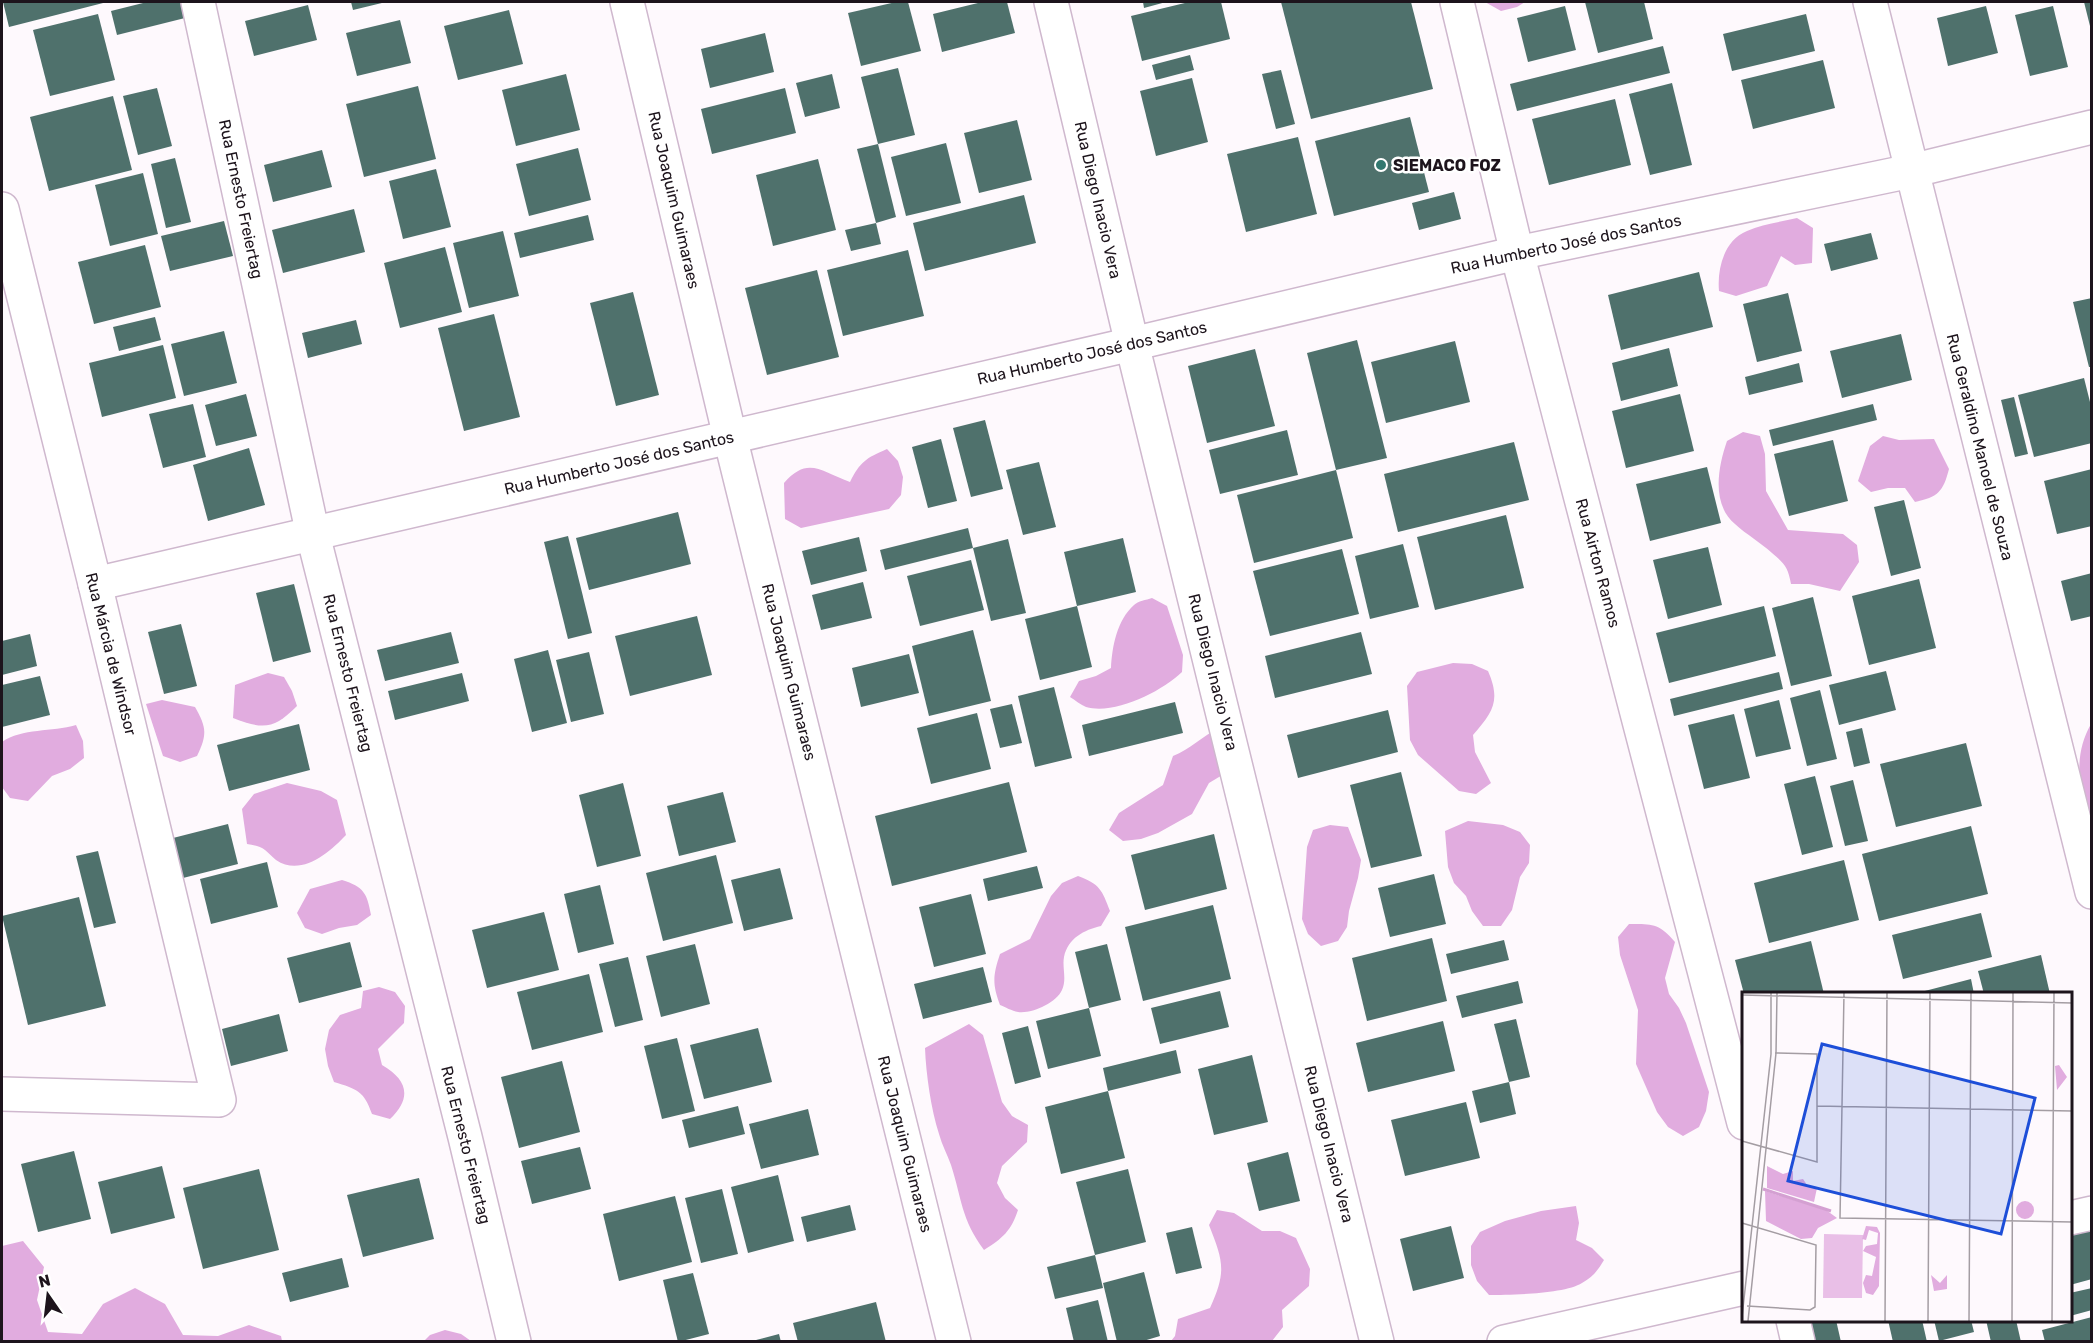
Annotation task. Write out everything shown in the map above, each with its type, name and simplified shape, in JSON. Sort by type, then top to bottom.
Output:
[{"type":"street","name":"Rua Ernesto Freiertag","points":[[198,2],[313,535],[462,1125],[514,1341]]},
{"type":"street","name":"Rua Joaquim Guimaraes","points":[[627,2],[730,437],[954,1341]]},
{"type":"street","name":"Rua Diego Inacio Vera","points":[[1051,2],[1132,344],[1377,1341]]},
{"type":"street","name":"Rua Airton Ramos","points":[[1457,2],[1517,253],[1742,1119]]},
{"type":"street","name":"Rua Geraldino Manoel de Souza","points":[[1870,2],[2091,892]]},
{"type":"street","name":"Rua Humberto José dos Santos","points":[[95,585],[1517,253],[1911,171],[2091,128]]},
{"type":"street","name":"Rua Márcia de Windsor","points":[[2,209],[219,1100],[2,1094]]},
{"type":"street","points":[[2072,1218],[2091,1213]]},
{"type":"street","points":[[1504,1341],[1742,1288]]},
{"type":"street","points":[[1794,1322],[1798,1341]]},
{"type":"shaded area","points":[[1485,2],[1525,2],[1517,7],[1501,11]]},
{"type":"shaded area","points":[[1797,218],[1813,228],[1812,263],[1795,265],[1781,256],[1767,286],[1736,296],[1719,291],[1719,274],[1724,256],[1739,235],[1765,225]]},
{"type":"shaded area","points":[[1743,432],[1760,436],[1765,454],[1766,491],[1788,530],[1843,534],[1857,545],[1859,562],[1840,591],[1809,584],[1791,584],[1783,563],[1727,516],[1720,496],[1721,462],[1727,441]]},
{"type":"shaded area","points":[[1883,436],[1899,440],[1934,439],[1949,469],[1942,488],[1929,498],[1915,502],[1905,488],[1888,488],[1871,492],[1858,481],[1870,446]]},
{"type":"shaded area","points":[[887,449],[898,461],[903,477],[901,495],[889,509],[801,528],[785,519],[784,483],[792,475],[800,470],[815,468],[850,482],[864,461]]},
{"type":"shaded area","points":[[1152,598],[1167,606],[1183,655],[1182,672],[1150,694],[1124,705],[1098,709],[1086,707],[1070,697],[1079,681],[1111,668],[1114,643],[1123,618],[1136,604]]},
{"type":"shaded area","points":[[1453,663],[1472,664],[1488,671],[1494,690],[1490,713],[1473,735],[1475,752],[1491,783],[1476,794],[1459,791],[1418,755],[1410,740],[1407,686],[1417,672]]},
{"type":"shaded area","points":[[268,673],[284,677],[297,706],[282,719],[268,725],[261,726],[233,718],[235,685]]},
{"type":"shaded area","points":[[162,700],[195,707],[204,726],[203,742],[197,756],[180,762],[163,756],[146,704]]},
{"type":"shaded area","points":[[2091,724],[2091,835],[2079,765],[2081,751]]},
{"type":"shaded area","points":[[76,725],[83,741],[84,758],[70,769],[52,776],[28,801],[10,798],[2,787],[2,742],[19,734]]},
{"type":"shaded area","points":[[1218,728],[1224,774],[1209,783],[1192,814],[1158,833],[1141,839],[1123,841],[1109,830],[1119,813],[1163,785],[1173,756]]},
{"type":"shaded area","points":[[287,783],[321,791],[337,800],[346,835],[314,861],[295,866],[285,865],[263,849],[247,844],[242,809],[254,794]]},
{"type":"shaded area","points":[[1468,821],[1503,825],[1520,832],[1530,845],[1529,863],[1520,877],[1512,910],[1501,926],[1483,926],[1472,911],[1466,896],[1454,883],[1448,867],[1445,831]]},
{"type":"shaded area","points":[[1330,825],[1348,827],[1361,860],[1347,927],[1338,941],[1321,946],[1308,934],[1302,919],[1307,847],[1313,830]]},
{"type":"shaded area","points":[[1078,876],[1096,885],[1105,898],[1110,911],[1101,926],[1083,933],[1069,945],[1064,957],[1062,990],[1055,999],[1043,1007],[1024,1012],[1000,1005],[994,980],[1000,954],[1030,939],[1051,896],[1062,883]]},
{"type":"shaded area","points":[[342,880],[360,888],[366,896],[371,915],[357,925],[322,934],[305,928],[297,913],[310,889]]},
{"type":"shaded area","points":[[1629,924],[1655,926],[1675,942],[1665,978],[1669,994],[1686,1023],[1709,1092],[1706,1111],[1699,1127],[1683,1136],[1668,1127],[1657,1112],[1636,1064],[1638,1010],[1620,955],[1618,937]]},
{"type":"shaded area","points":[[379,987],[395,992],[405,1006],[404,1023],[378,1049],[382,1065],[397,1077],[404,1090],[402,1104],[390,1119],[372,1114],[366,1100],[359,1092],[334,1082],[325,1049],[329,1030],[340,1015],[361,1008],[363,991]]},
{"type":"shaded area","points":[[969,1024],[983,1035],[1002,1102],[1012,1116],[1028,1125],[1027,1142],[1002,1166],[997,1183],[1005,1198],[1018,1210],[1005,1233],[984,1250],[966,1218],[951,1165],[940,1138],[931,1103],[925,1048]]},
{"type":"shaded area","points":[[1576,1206],[1579,1223],[1576,1240],[1592,1248],[1604,1260],[1595,1273],[1582,1283],[1563,1290],[1489,1295],[1477,1281],[1471,1265],[1471,1246],[1480,1232],[1505,1221],[1541,1211]]},
{"type":"shaded area","points":[[1217,1210],[1234,1213],[1262,1231],[1280,1231],[1296,1238],[1310,1269],[1309,1286],[1282,1310],[1283,1327],[1272,1341],[1171,1341],[1175,1336],[1178,1319],[1210,1308],[1219,1284],[1220,1257],[1209,1225]]},
{"type":"shaded area","points":[[23,1241],[44,1267],[37,1300],[48,1332],[82,1334],[103,1304],[135,1288],[165,1304],[183,1335],[218,1336],[249,1325],[281,1336],[282,1341],[2,1341],[2,1246]]},
{"type":"shaded area","points":[[445,1330],[461,1334],[471,1341],[424,1341],[430,1335]]},
{"type":"building","points":[[3,2],[107,2],[9,27]]},
{"type":"building","points":[[147,2],[185,2],[189,17],[117,35],[111,11]]},
{"type":"building","points":[[351,2],[386,2],[353,10]]},
{"type":"building","points":[[896,2],[908,2],[921,51],[861,66],[848,13]]},
{"type":"building","points":[[982,2],[1007,2],[1015,33],[942,52],[933,14]]},
{"type":"building","points":[[1143,2],[1166,2],[1144,8]]},
{"type":"building","points":[[1189,2],[1221,2],[1230,39],[1142,61],[1131,16]]},
{"type":"building","points":[[1281,2],[1411,2],[1433,89],[1311,119]]},
{"type":"building","points":[[1585,2],[1644,2],[1653,39],[1598,53]]},
{"type":"building","points":[[2084,2],[2092,2],[2092,30],[2091,30]]},
{"type":"building","points":[[308,5],[317,40],[254,56],[245,21]]},
{"type":"building","points":[[1565,6],[1576,50],[1528,62],[1517,18]]},
{"type":"building","points":[[1986,6],[1998,53],[1948,66],[1937,18]]},
{"type":"building","points":[[2053,6],[2068,67],[2030,76],[2015,15]]},
{"type":"building","points":[[509,10],[523,64],[458,80],[444,26]]},
{"type":"building","points":[[98,14],[115,80],[50,96],[33,30]]},
{"type":"building","points":[[1806,14],[1815,51],[1732,71],[1723,34]]},
{"type":"building","points":[[400,20],[411,63],[357,76],[346,33]]},
{"type":"building","points":[[765,33],[774,72],[710,88],[701,49]]},
{"type":"building","points":[[1663,46],[1670,73],[1517,111],[1510,84]]},
{"type":"building","points":[[1190,55],[1194,70],[1156,80],[1152,65]]},
{"type":"building","points":[[1823,60],[1835,108],[1753,129],[1741,80]]},
{"type":"building","points":[[898,68],[915,135],[878,144],[861,77]]},
{"type":"building","points":[[1281,70],[1295,124],[1276,129],[1262,74]]},
{"type":"building","points":[[566,74],[580,130],[516,146],[502,90]]},
{"type":"building","points":[[832,74],[840,108],[805,117],[796,83]]},
{"type":"building","points":[[1192,78],[1208,142],[1156,156],[1140,91]]},
{"type":"building","points":[[1672,83],[1692,165],[1650,175],[1629,94]]},
{"type":"building","points":[[418,86],[436,159],[364,177],[346,104]]},
{"type":"building","points":[[157,88],[172,146],[138,155],[123,96]]},
{"type":"building","points":[[785,88],[796,133],[712,154],[701,109]]},
{"type":"building","points":[[113,96],[132,170],[49,191],[30,117]]},
{"type":"building","points":[[1615,99],[1631,165],[1549,185],[1532,119]]},
{"type":"building","points":[[1410,117],[1429,192],[1334,216],[1315,141]]},
{"type":"building","points":[[1017,120],[1032,180],[979,193],[964,133]]},
{"type":"building","points":[[1298,137],[1317,214],[1246,232],[1227,154]]},
{"type":"building","points":[[946,143],[961,203],[906,216],[891,157]]},
{"type":"building","points":[[878,144],[896,217],[876,223],[857,149]]},
{"type":"building","points":[[578,148],[591,200],[529,216],[516,164]]},
{"type":"building","points":[[322,150],[332,187],[273,202],[264,165]]},
{"type":"building","points":[[175,158],[191,222],[166,228],[151,164]]},
{"type":"building","points":[[818,159],[836,230],[773,246],[756,175]]},
{"type":"building","points":[[436,169],[451,227],[403,239],[389,181]]},
{"type":"building","points":[[143,173],[158,234],[110,246],[95,185]]},
{"type":"building","points":[[1454,192],[1461,219],[1419,230],[1412,203]]},
{"type":"building","points":[[1024,195],[1036,243],[925,271],[913,223]]},
{"type":"building","points":[[354,209],[365,252],[283,273],[272,230]]},
{"type":"building","points":[[588,215],[594,240],[520,258],[514,233]]},
{"type":"building","points":[[224,221],[233,256],[170,271],[161,236]]},
{"type":"building","points":[[876,223],[881,244],[851,251],[845,230]]},
{"type":"building","points":[[503,231],[519,296],[469,308],[453,243]]},
{"type":"building","points":[[1871,233],[1878,259],[1831,271],[1824,244]]},
{"type":"building","points":[[145,245],[161,307],[94,324],[78,262]]},
{"type":"building","points":[[445,247],[462,312],[400,328],[384,263]]},
{"type":"building","points":[[908,250],[924,316],[843,336],[827,270]]},
{"type":"building","points":[[817,270],[839,357],[767,375],[745,288]]},
{"type":"building","points":[[1699,272],[1713,327],[1621,350],[1608,295]]},
{"type":"building","points":[[633,292],[659,395],[616,406],[590,303]]},
{"type":"building","points":[[1788,293],[1802,351],[1757,362],[1743,304]]},
{"type":"building","points":[[2092,298],[2092,367],[2089,367],[2073,302]]},
{"type":"building","points":[[494,314],[520,417],[464,431],[438,328]]},
{"type":"building","points":[[155,317],[161,340],[119,351],[113,327]]},
{"type":"building","points":[[356,320],[362,344],[308,358],[302,333]]},
{"type":"building","points":[[224,331],[237,383],[184,396],[171,344]]},
{"type":"building","points":[[1901,334],[1912,380],[1842,398],[1830,351]]},
{"type":"building","points":[[1357,340],[1387,458],[1336,470],[1307,353]]},
{"type":"building","points":[[1455,341],[1470,402],[1386,423],[1371,362]]},
{"type":"building","points":[[163,345],[176,398],[102,417],[89,363]]},
{"type":"building","points":[[1669,348],[1678,386],[1621,401],[1612,363]]},
{"type":"building","points":[[1255,349],[1275,426],[1207,443],[1188,366]]},
{"type":"building","points":[[1799,363],[1803,382],[1749,395],[1745,377]]},
{"type":"building","points":[[2084,378],[2092,410],[2092,443],[2034,457],[2018,395]]},
{"type":"building","points":[[246,394],[257,436],[216,446],[205,405]]},
{"type":"building","points":[[1680,394],[1694,451],[1626,468],[1612,411]]},
{"type":"building","points":[[2014,397],[2028,454],[2015,457],[2001,400]]},
{"type":"building","points":[[193,404],[206,457],[163,468],[149,414]]},
{"type":"building","points":[[1873,404],[1877,420],[1773,446],[1769,430]]},
{"type":"building","points":[[985,420],[1003,489],[971,497],[953,428]]},
{"type":"building","points":[[1287,430],[1298,475],[1220,494],[1209,450]]},
{"type":"building","points":[[941,439],[957,501],[928,508],[912,447]]},
{"type":"building","points":[[1833,440],[1848,501],[1789,516],[1774,454]]},
{"type":"building","points":[[1514,442],[1529,500],[1398,532],[1384,474]]},
{"type":"building","points":[[249,448],[265,505],[208,521],[193,465]]},
{"type":"building","points":[[1039,462],[1056,527],[1023,535],[1006,470]]},
{"type":"building","points":[[1707,467],[1721,523],[1650,541],[1636,484]]},
{"type":"building","points":[[2092,469],[2092,526],[2057,534],[2044,481]]},
{"type":"building","points":[[1336,470],[1353,538],[1254,563],[1237,495]]},
{"type":"building","points":[[1904,500],[1921,568],[1891,576],[1874,507]]},
{"type":"building","points":[[678,512],[691,564],[589,590],[576,538]]},
{"type":"building","points":[[1506,515],[1524,588],[1435,610],[1417,537]]},
{"type":"building","points":[[968,528],[973,548],[885,570],[880,550]]},
{"type":"building","points":[[568,536],[592,633],[568,639],[544,542]]},
{"type":"building","points":[[859,537],[867,571],[811,585],[802,551]]},
{"type":"building","points":[[1123,538],[1136,592],[1077,606],[1064,552]]},
{"type":"building","points":[[1008,539],[1026,613],[991,621],[973,548]]},
{"type":"building","points":[[1403,544],[1419,607],[1370,619],[1355,556]]},
{"type":"building","points":[[1708,547],[1722,605],[1668,619],[1653,560]]},
{"type":"building","points":[[1342,549],[1359,614],[1270,636],[1253,571]]},
{"type":"building","points":[[971,560],[984,610],[920,626],[907,576]]},
{"type":"building","points":[[2092,573],[2092,616],[2071,621],[2061,581]]},
{"type":"building","points":[[1919,579],[1936,648],[1869,665],[1852,596]]},
{"type":"building","points":[[863,582],[872,618],[821,630],[812,595]]},
{"type":"building","points":[[294,584],[311,652],[273,662],[256,593]]},
{"type":"building","points":[[1813,597],[1832,676],[1791,686],[1772,608]]},
{"type":"building","points":[[1077,606],[1092,667],[1040,680],[1025,619]]},
{"type":"building","points":[[1764,606],[1776,656],[1669,683],[1656,633]]},
{"type":"building","points":[[697,616],[712,675],[630,696],[615,636]]},
{"type":"building","points":[[181,624],[197,686],[164,694],[148,632]]},
{"type":"building","points":[[973,630],[991,701],[929,716],[912,646]]},
{"type":"building","points":[[451,632],[459,663],[385,681],[377,650]]},
{"type":"building","points":[[1361,632],[1372,674],[1275,698],[1265,656]]},
{"type":"building","points":[[30,634],[37,666],[2,675],[2,641]]},
{"type":"building","points":[[548,650],[567,723],[532,732],[514,659]]},
{"type":"building","points":[[589,652],[604,714],[571,722],[556,660]]},
{"type":"building","points":[[909,654],[919,693],[861,707],[852,668]]},
{"type":"building","points":[[1886,671],[1896,710],[1839,725],[1829,685]]},
{"type":"building","points":[[1779,672],[1783,689],[1674,716],[1670,699]]},
{"type":"building","points":[[462,673],[469,701],[395,720],[388,691]]},
{"type":"building","points":[[40,676],[50,715],[2,727],[2,685]]},
{"type":"building","points":[[1054,687],[1072,758],[1035,767],[1018,696]]},
{"type":"building","points":[[1820,690],[1837,759],[1807,766],[1790,698]]},
{"type":"building","points":[[1779,700],[1791,749],[1756,757],[1744,709]]},
{"type":"building","points":[[1175,702],[1183,733],[1089,756],[1082,725]]},
{"type":"building","points":[[1012,704],[1022,743],[1000,748],[990,709]]},
{"type":"building","points":[[1388,710],[1398,752],[1298,778],[1287,735]]},
{"type":"building","points":[[977,713],[991,769],[931,784],[917,728]]},
{"type":"building","points":[[1734,714],[1750,778],[1704,789],[1688,725]]},
{"type":"building","points":[[299,724],[310,770],[229,791],[217,745]]},
{"type":"building","points":[[1862,728],[1870,763],[1854,767],[1846,732]]},
{"type":"building","points":[[1966,743],[1982,806],[1896,827],[1880,764]]},
{"type":"building","points":[[1401,772],[1422,856],[1371,868],[1350,785]]},
{"type":"building","points":[[1815,776],[1833,847],[1802,855],[1784,784]]},
{"type":"building","points":[[1853,780],[1868,841],[1845,846],[1830,786]]},
{"type":"building","points":[[1009,782],[1027,852],[892,886],[875,816]]},
{"type":"building","points":[[623,783],[641,856],[597,867],[579,795]]},
{"type":"building","points":[[723,792],[736,842],[679,856],[667,806]]},
{"type":"building","points":[[228,824],[238,864],[183,878],[173,838]]},
{"type":"building","points":[[1971,826],[1988,894],[1879,921],[1862,854]]},
{"type":"building","points":[[1214,834],[1227,889],[1145,910],[1131,855]]},
{"type":"building","points":[[98,851],[116,923],[94,928],[76,856]]},
{"type":"building","points":[[716,855],[733,923],[663,941],[646,873]]},
{"type":"building","points":[[1844,860],[1859,920],[1769,943],[1754,883]]},
{"type":"building","points":[[267,862],[278,907],[211,924],[200,879]]},
{"type":"building","points":[[1037,866],[1043,888],[988,901],[983,879]]},
{"type":"building","points":[[780,868],[793,919],[744,931],[731,880]]},
{"type":"building","points":[[1434,874],[1446,924],[1390,937],[1378,888]]},
{"type":"building","points":[[600,885],[614,944],[578,953],[564,894]]},
{"type":"building","points":[[971,894],[986,954],[934,967],[919,907]]},
{"type":"building","points":[[79,897],[106,1006],[28,1025],[2,916]]},
{"type":"building","points":[[1213,905],[1231,979],[1143,1001],[1125,927]]},
{"type":"building","points":[[544,912],[559,970],[487,988],[472,930]]},
{"type":"building","points":[[1981,913],[1992,957],[1903,979],[1892,935]]},
{"type":"building","points":[[1432,938],[1447,1001],[1367,1021],[1352,958]]},
{"type":"building","points":[[1504,940],[1509,960],[1451,974],[1446,954]]},
{"type":"building","points":[[1811,941],[1824,992],[1743,992],[1735,960]]},
{"type":"building","points":[[350,942],[362,987],[299,1003],[287,958]]},
{"type":"building","points":[[695,944],[710,1004],[661,1017],[646,956]]},
{"type":"building","points":[[1107,944],[1121,1000],[1089,1008],[1075,952]]},
{"type":"building","points":[[2041,955],[2050,992],[1983,992],[1978,971]]},
{"type":"building","points":[[628,957],[643,1020],[615,1027],[599,964]]},
{"type":"building","points":[[983,967],[992,1002],[923,1019],[914,984]]},
{"type":"building","points":[[589,974],[603,1032],[532,1050],[517,992]]},
{"type":"building","points":[[1971,979],[1974,992],[1921,992]]},
{"type":"building","points":[[1518,981],[1523,1003],[1462,1018],[1456,996]]},
{"type":"building","points":[[1220,991],[1229,1027],[1160,1044],[1151,1008]]},
{"type":"building","points":[[1089,1008],[1101,1056],[1048,1069],[1036,1021]]},
{"type":"building","points":[[279,1014],[288,1051],[231,1066],[222,1029]]},
{"type":"building","points":[[1516,1019],[1530,1077],[1509,1082],[1494,1024]]},
{"type":"building","points":[[1443,1021],[1455,1071],[1368,1092],[1356,1043]]},
{"type":"building","points":[[1028,1026],[1041,1077],[1015,1084],[1002,1033]]},
{"type":"building","points":[[758,1028],[772,1082],[704,1099],[690,1045]]},
{"type":"building","points":[[677,1038],[695,1111],[662,1119],[644,1046]]},
{"type":"building","points":[[1176,1050],[1181,1073],[1108,1091],[1103,1068]]},
{"type":"building","points":[[1252,1055],[1268,1122],[1214,1135],[1198,1069]]},
{"type":"building","points":[[562,1061],[580,1132],[519,1148],[501,1077]]},
{"type":"building","points":[[1509,1082],[1516,1114],[1480,1123],[1472,1091]]},
{"type":"building","points":[[1108,1091],[1125,1158],[1061,1174],[1045,1107]]},
{"type":"building","points":[[1466,1102],[1480,1158],[1405,1176],[1391,1120]]},
{"type":"building","points":[[738,1106],[745,1134],[689,1148],[682,1120]]},
{"type":"building","points":[[808,1109],[819,1155],[761,1169],[749,1124]]},
{"type":"building","points":[[580,1147],[591,1189],[532,1204],[521,1161]]},
{"type":"building","points":[[74,1151],[91,1219],[38,1232],[21,1164]]},
{"type":"building","points":[[1288,1152],[1300,1201],[1259,1211],[1247,1163]]},
{"type":"building","points":[[162,1166],[175,1218],[111,1234],[98,1182]]},
{"type":"building","points":[[259,1169],[279,1250],[203,1269],[183,1188]]},
{"type":"building","points":[[1128,1169],[1146,1242],[1095,1255],[1076,1182]]},
{"type":"building","points":[[778,1175],[794,1241],[748,1253],[731,1187]]},
{"type":"building","points":[[419,1178],[434,1239],[363,1257],[347,1195]]},
{"type":"building","points":[[722,1189],[738,1254],[701,1263],[685,1198]]},
{"type":"building","points":[[675,1196],[692,1262],[619,1281],[603,1214]]},
{"type":"building","points":[[850,1205],[856,1230],[807,1242],[801,1217]]},
{"type":"building","points":[[1451,1226],[1464,1278],[1413,1291],[1400,1239]]},
{"type":"building","points":[[1192,1227],[1202,1268],[1176,1274],[1166,1233]]},
{"type":"building","points":[[2092,1228],[2092,1279],[2072,1284],[2072,1233]]},
{"type":"building","points":[[1095,1255],[1103,1288],[1055,1299],[1047,1267]]},
{"type":"building","points":[[342,1258],[349,1287],[290,1302],[282,1273]]},
{"type":"building","points":[[1144,1272],[1160,1336],[1140,1342],[1117,1342],[1103,1283]]},
{"type":"building","points":[[693,1273],[709,1334],[678,1342],[663,1280]]},
{"type":"building","points":[[2092,1288],[2092,1310],[2072,1315],[2072,1293]]},
{"type":"building","points":[[1098,1300],[1108,1342],[1074,1342],[1066,1308]]},
{"type":"building","points":[[876,1302],[886,1342],[798,1342],[793,1323]]},
{"type":"building","points":[[2092,1317],[2092,1342],[2045,1342],[2042,1330]]},
{"type":"building","points":[[1794,1322],[1836,1322],[1841,1342],[1799,1342]]},
{"type":"building","points":[[1888,1322],[1922,1322],[1927,1342],[1893,1342]]},
{"type":"building","points":[[1934,1322],[1972,1322],[1974,1332],[1939,1341]]},
{"type":"building","points":[[1986,1322],[2016,1322],[2021,1342],[1991,1342]]},
{"type":"building","points":[[779,1334],[781,1342],[752,1342],[752,1341]]},
{"type":"place","name":"SIEMACO FOZ","points":[[1381,165]]}]
